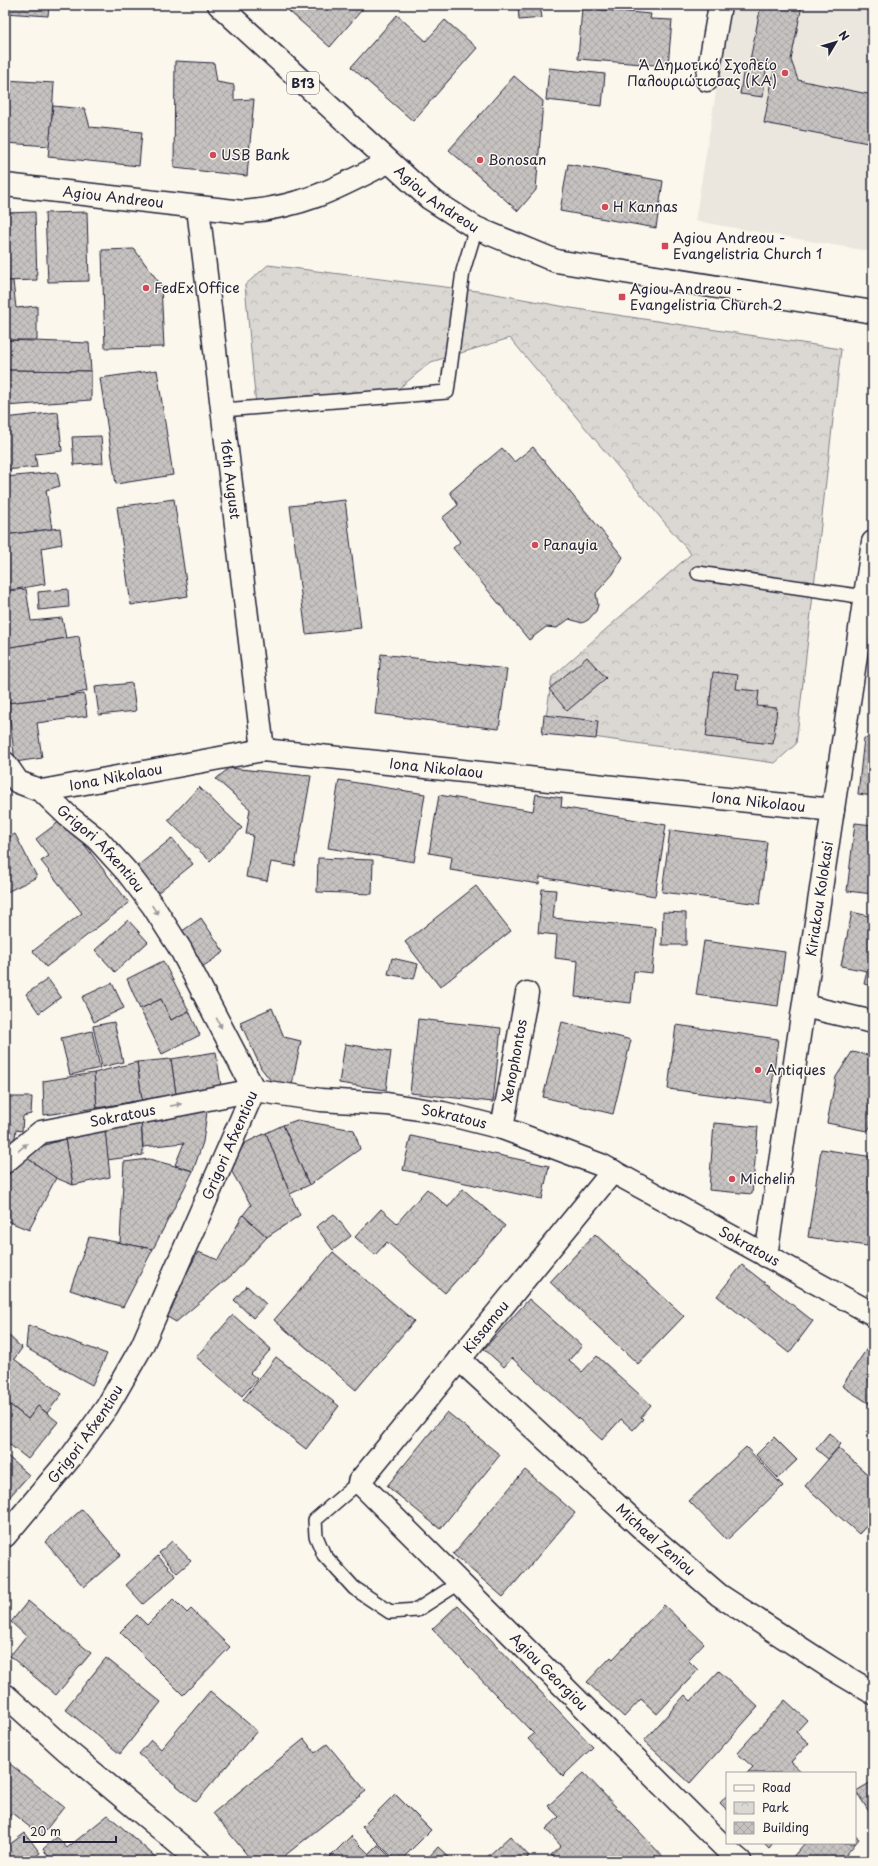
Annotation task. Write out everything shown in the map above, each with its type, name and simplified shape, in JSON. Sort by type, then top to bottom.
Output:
[{"type":"street","name":"B13","points":[[219,5],[388,162]]},
{"type":"street","points":[[707,80],[720,5]]},
{"type":"street","name":"Agiou Andreou","points":[[5,185],[243,212],[278,208],[303,202],[331,191],[388,162],[429,198],[476,228],[556,261],[873,312]]},
{"type":"street","name":"16th August","points":[[198,208],[263,750]]},
{"type":"street","name":"Kiriakou Kolokasi","points":[[766,1256],[833,810],[867,604],[873,542]]},
{"type":"street","name":"Iona Nikolaou","points":[[42,791],[263,750],[833,810]]},
{"type":"street","name":"Grigori Afxentiou","points":[[5,764],[12,778],[42,791],[68,816],[97,839],[128,872],[181,950],[254,1090],[142,1346],[107,1407],[71,1457],[5,1536]]},
{"type":"street","name":"Xenophontos","points":[[502,1128],[527,993]]},
{"type":"street","points":[[804,1006],[873,1022]]},
{"type":"street","name":"Sokratous","points":[[5,1162],[41,1132],[254,1090],[321,1100],[387,1104],[429,1111],[502,1128],[601,1165],[873,1314]]},
{"type":"street","name":"Kissamou","points":[[359,1482],[613,1171]]},
{"type":"street","name":"Michael Zeniou","points":[[460,1360],[647,1532],[719,1595],[831,1668],[873,1693]]},
{"type":"street","name":"Agiou Georgiou","points":[[359,1482],[730,1857]]},
{"type":"street","points":[[5,1695],[66,1750],[199,1861]]},
{"type":"street","points":[[5,1715],[66,1750]]},
{"type":"lane","points":[[223,410],[447,392],[463,271],[476,228]]},
{"type":"lane","points":[[698,573],[867,604]]},
{"type":"lane","points":[[359,1482],[315,1520],[316,1536],[324,1555],[354,1588],[390,1612],[417,1610],[459,1582]]},
{"type":"shaded area","points":[[730,5],[873,5],[873,252],[695,221]]},
{"type":"green space","points":[[268,265],[485,292],[571,308],[841,349],[796,744],[775,763],[544,730],[552,677],[691,554],[510,338],[431,362],[380,404],[256,406],[245,285]]},
{"type":"building","points":[[5,5],[49,5],[48,16],[5,13]]},
{"type":"building","points":[[282,5],[366,5],[330,47]]},
{"type":"building","points":[[518,5],[540,5],[542,18],[519,20]]},
{"type":"building","name":"Α΄ Δημοτικό Σχολείο Παλουριώτισσας (ΚΑ)","points":[[761,5],[802,5],[791,60],[798,80],[873,95],[873,144],[764,123],[775,65],[750,60]]},
{"type":"building","points":[[582,8],[651,14],[650,19],[672,20],[668,66],[578,59]]},
{"type":"building","points":[[397,15],[426,41],[445,20],[477,48],[413,121],[351,67]]},
{"type":"building","points":[[175,61],[214,63],[217,82],[234,85],[234,100],[254,99],[247,176],[174,168]]},
{"type":"building","points":[[744,67],[766,70],[763,97],[740,94]]},
{"type":"building","points":[[549,68],[605,74],[602,106],[546,100]]},
{"type":"building","points":[[514,76],[543,101],[536,190],[518,211],[449,150]]},
{"type":"building","points":[[5,80],[54,83],[50,146],[5,143]]},
{"type":"building","points":[[53,106],[85,109],[90,127],[142,132],[139,166],[48,157]]},
{"type":"building","points":[[568,164],[663,181],[656,228],[560,211]]},
{"type":"building","points":[[35,212],[37,280],[5,281],[5,213]]},
{"type":"building","points":[[87,212],[89,281],[48,282],[45,213]]},
{"type":"building","points":[[134,249],[161,285],[164,347],[105,348],[102,250]]},
{"type":"building","points":[[5,281],[13,281],[16,308],[37,306],[37,340],[5,340]]},
{"type":"building","points":[[5,340],[89,343],[91,371],[5,370]]},
{"type":"building","points":[[5,370],[91,371],[91,400],[5,406]]},
{"type":"building","points":[[157,370],[173,475],[116,484],[100,378]]},
{"type":"building","points":[[58,412],[62,451],[35,454],[37,467],[5,470],[5,418]]},
{"type":"building","points":[[101,436],[103,463],[74,465],[72,437]]},
{"type":"building","name":"Panayia","points":[[533,447],[623,557],[613,574],[596,593],[598,605],[596,611],[588,620],[582,623],[569,619],[557,628],[546,627],[529,640],[453,548],[460,542],[442,518],[458,505],[450,492],[502,448],[514,462]]},
{"type":"building","points":[[57,472],[60,486],[46,490],[52,529],[5,535],[5,477]]},
{"type":"building","points":[[174,499],[188,596],[131,605],[117,507]]},
{"type":"building","points":[[345,500],[361,628],[306,634],[290,506]]},
{"type":"building","points":[[60,528],[62,544],[41,548],[45,584],[5,591],[5,535]]},
{"type":"building","points":[[26,589],[31,621],[62,618],[66,638],[5,648],[5,591]]},
{"type":"building","points":[[68,589],[69,607],[39,610],[38,592]]},
{"type":"building","points":[[79,636],[87,691],[65,696],[8,703],[5,680],[5,648]]},
{"type":"building","points":[[381,654],[507,669],[499,729],[375,714]]},
{"type":"building","points":[[587,657],[606,678],[567,711],[549,689]]},
{"type":"building","points":[[713,672],[738,675],[736,689],[759,691],[757,706],[777,708],[773,744],[706,737]]},
{"type":"building","points":[[132,683],[136,711],[99,715],[95,687]]},
{"type":"building","points":[[84,694],[87,716],[37,723],[42,758],[15,762],[8,703]]},
{"type":"building","points":[[544,715],[598,721],[596,739],[542,734]]},
{"type":"building","points":[[864,738],[873,739],[873,796],[858,794]]},
{"type":"building","points":[[229,768],[311,776],[295,866],[271,862],[267,881],[246,877],[253,835],[246,834],[250,809],[216,779]]},
{"type":"building","points":[[339,780],[425,794],[414,862],[328,848]]},
{"type":"building","points":[[199,787],[242,828],[210,861],[168,820]]},
{"type":"building","points":[[536,794],[562,798],[561,807],[666,825],[655,896],[540,877],[539,884],[450,870],[452,857],[429,853],[439,795],[533,811]]},
{"type":"building","points":[[64,818],[129,903],[46,967],[33,951],[82,913],[41,861],[49,856],[36,839]]},
{"type":"building","points":[[855,823],[873,825],[873,894],[847,891]]},
{"type":"building","points":[[670,830],[767,842],[760,904],[662,892]]},
{"type":"building","points":[[15,834],[37,877],[5,893],[5,839]]},
{"type":"building","points":[[172,838],[193,864],[156,894],[135,868]]},
{"type":"building","points":[[318,858],[373,860],[372,894],[317,892]]},
{"type":"building","points":[[476,886],[511,931],[440,987],[405,942]]},
{"type":"building","points":[[542,889],[556,890],[553,918],[656,928],[652,973],[634,971],[631,1003],[575,997],[578,961],[555,958],[557,935],[538,933]]},
{"type":"building","points":[[663,912],[686,913],[686,945],[662,945]]},
{"type":"building","points":[[852,912],[873,917],[873,986],[864,984],[867,971],[841,966]]},
{"type":"building","points":[[201,918],[224,952],[201,968],[178,934]]},
{"type":"building","points":[[128,920],[148,942],[115,972],[95,950]]},
{"type":"building","points":[[704,941],[785,952],[778,1006],[696,995]]},
{"type":"building","points":[[392,958],[418,964],[414,979],[388,974]]},
{"type":"building","points":[[163,961],[189,1011],[171,1020],[161,999],[140,1009],[127,979]]},
{"type":"building","points":[[48,979],[61,997],[39,1013],[26,994]]},
{"type":"building","points":[[112,983],[124,1008],[94,1022],[82,997]]},
{"type":"building","points":[[161,999],[171,1020],[189,1011],[200,1035],[162,1054],[140,1009]]},
{"type":"building","points":[[272,1008],[284,1037],[301,1041],[291,1089],[275,1086],[261,1068],[240,1022]]},
{"type":"building","points":[[418,1019],[501,1028],[493,1102],[410,1093]]},
{"type":"building","points":[[114,1022],[123,1062],[102,1067],[93,1026]]},
{"type":"building","points":[[562,1022],[631,1040],[613,1114],[543,1097]]},
{"type":"building","points":[[676,1025],[778,1039],[770,1102],[668,1089]]},
{"type":"building","points":[[92,1031],[100,1068],[70,1075],[61,1038]]},
{"type":"building","points":[[345,1044],[391,1051],[386,1090],[339,1083]]},
{"type":"building","points":[[216,1052],[221,1086],[176,1094],[171,1059]]},
{"type":"building","points":[[852,1052],[873,1056],[873,1123],[867,1131],[827,1123],[836,1077]]},
{"type":"building","points":[[171,1059],[176,1094],[142,1100],[137,1062]]},
{"type":"building","points":[[137,1062],[142,1100],[97,1108],[94,1073]]},
{"type":"building","points":[[94,1073],[97,1108],[44,1115],[43,1081]]},
{"type":"building","points":[[5,1097],[32,1097],[31,1114],[23,1116],[22,1131],[16,1130],[14,1144],[5,1145]]},
{"type":"building","points":[[208,1104],[203,1142],[193,1171],[175,1165],[184,1143],[143,1147],[141,1120]]},
{"type":"building","points":[[141,1120],[143,1155],[107,1160],[105,1129]]},
{"type":"building","points":[[297,1120],[354,1130],[360,1149],[309,1185],[283,1125]]},
{"type":"building","points":[[714,1123],[758,1127],[752,1194],[709,1190]]},
{"type":"building","points":[[283,1125],[309,1185],[290,1194],[266,1133]]},
{"type":"building","points":[[105,1129],[110,1177],[73,1185],[65,1139]]},
{"type":"building","points":[[266,1133],[300,1215],[267,1237],[243,1215],[251,1205],[229,1167],[245,1143]]},
{"type":"building","points":[[411,1136],[549,1166],[542,1199],[403,1170]]},
{"type":"building","points":[[65,1139],[73,1185],[56,1178],[24,1156],[32,1149]]},
{"type":"building","points":[[821,1149],[873,1157],[873,1207],[867,1246],[808,1237]]},
{"type":"building","points":[[24,1156],[56,1178],[29,1230],[5,1220],[6,1178]]},
{"type":"building","points":[[149,1159],[193,1171],[153,1249],[120,1243],[124,1162]]},
{"type":"building","points":[[427,1189],[448,1207],[463,1189],[505,1226],[445,1293],[387,1242],[375,1255],[355,1237],[381,1209],[397,1223]]},
{"type":"building","points":[[334,1214],[351,1236],[333,1250],[316,1227]]},
{"type":"building","points":[[243,1215],[267,1237],[233,1274],[176,1322],[164,1315],[198,1252],[218,1260]]},
{"type":"building","points":[[595,1234],[684,1316],[638,1364],[550,1282]]},
{"type":"building","points":[[89,1237],[153,1249],[123,1307],[70,1290]]},
{"type":"building","points":[[333,1252],[414,1321],[356,1390],[274,1320]]},
{"type":"building","points":[[742,1265],[813,1321],[789,1353],[717,1296]]},
{"type":"building","points":[[247,1286],[266,1304],[253,1318],[234,1300]]},
{"type":"building","points":[[529,1299],[582,1346],[569,1360],[582,1372],[597,1356],[651,1405],[641,1417],[643,1419],[633,1430],[621,1419],[602,1440],[512,1358],[504,1367],[484,1349]]},
{"type":"building","points":[[233,1315],[271,1349],[250,1373],[257,1379],[242,1396],[196,1357]]},
{"type":"building","points":[[28,1325],[107,1354],[92,1385],[26,1348]]},
{"type":"building","points":[[5,1332],[22,1348],[14,1359],[62,1394],[47,1413],[38,1406],[28,1419],[5,1401]]},
{"type":"building","points":[[872,1341],[873,1342],[873,1406],[842,1386]]},
{"type":"building","points":[[276,1357],[339,1406],[306,1449],[243,1400]]},
{"type":"building","points":[[5,1401],[28,1419],[38,1406],[58,1422],[28,1459],[5,1441]]},
{"type":"building","points":[[447,1412],[500,1455],[440,1529],[387,1486]]},
{"type":"building","points":[[829,1433],[841,1444],[828,1459],[816,1449]]},
{"type":"building","points":[[774,1437],[797,1460],[778,1478],[756,1455]]},
{"type":"building","points":[[746,1447],[783,1486],[727,1540],[689,1501]]},
{"type":"building","points":[[838,1448],[873,1479],[873,1519],[859,1534],[805,1486]]},
{"type":"building","points":[[5,1454],[29,1475],[5,1502]]},
{"type":"building","points":[[525,1470],[575,1513],[503,1597],[453,1554]]},
{"type":"building","points":[[82,1509],[121,1555],[84,1587],[45,1542]]},
{"type":"building","points":[[172,1541],[191,1561],[177,1573],[159,1553]]},
{"type":"building","points":[[158,1556],[176,1576],[143,1604],[126,1585]]},
{"type":"building","points":[[173,1599],[187,1613],[191,1609],[230,1647],[183,1695],[120,1632],[137,1615],[147,1625]]},
{"type":"building","points":[[28,1601],[91,1653],[56,1695],[10,1656],[26,1636],[11,1622]]},
{"type":"building","points":[[458,1605],[593,1747],[563,1776],[528,1739],[534,1734],[432,1629]]},
{"type":"building","points":[[664,1605],[704,1643],[688,1660],[698,1670],[657,1714],[641,1699],[624,1717],[587,1682],[611,1657],[613,1659]]},
{"type":"building","points":[[106,1658],[161,1702],[120,1754],[65,1709]]},
{"type":"building","points":[[719,1671],[758,1707],[690,1783],[644,1741],[685,1695],[691,1701]]},
{"type":"building","points":[[210,1691],[257,1731],[196,1802],[139,1754],[151,1740],[161,1749]]},
{"type":"building","points":[[785,1700],[807,1720],[796,1732],[809,1743],[791,1762],[802,1772],[748,1772],[753,1767],[737,1753]]},
{"type":"building","points":[[304,1739],[315,1753],[327,1744],[366,1791],[278,1861],[252,1861],[213,1813]]},
{"type":"building","points":[[5,1760],[64,1807],[41,1836],[12,1813],[6,1821],[5,1820]]},
{"type":"building","points":[[584,1773],[667,1861],[557,1861],[551,1855],[561,1846],[546,1829],[559,1817],[548,1806]]},
{"type":"building","points":[[873,1781],[873,1818],[856,1791]]},
{"type":"building","points":[[395,1794],[431,1830],[400,1861],[396,1861],[362,1827]]},
{"type":"building","points":[[726,1796],[726,1809],[720,1803]]},
{"type":"building","points":[[108,1815],[160,1861],[52,1861],[43,1849],[57,1837],[67,1848]]},
{"type":"building","points":[[25,1833],[40,1853],[29,1861],[5,1861],[5,1848]]},
{"type":"building","points":[[351,1836],[369,1854],[378,1845],[394,1861],[326,1861]]},
{"type":"building","points":[[510,1836],[529,1856],[524,1861],[483,1861]]},
{"type":"building","points":[[765,1844],[772,1844],[769,1848]]},
{"type":"building","points":[[804,1844],[855,1844],[841,1861],[794,1861],[791,1859]]},
{"type":"building","points":[[438,1847],[453,1861],[425,1861]]},
{"type":"place","name":"Α΄ Δημοτικό Σχολείο Παλουριώτισσας (ΚΑ)","points":[[785,73]]},
{"type":"place","name":"USB Bank","points":[[213,155]]},
{"type":"place","name":"Bonosan","points":[[480,160]]},
{"type":"place","name":"H Kannas","points":[[605,207]]},
{"type":"place","name":"Agiou Andreou - Evangelistria Church 1","points":[[665,246]]},
{"type":"place","name":"FedEx Office","points":[[146,288]]},
{"type":"place","name":"Agiou Andreou - Evangelistria Church 2","points":[[622,297]]},
{"type":"place","name":"Panayia","points":[[535,545]]},
{"type":"place","name":"Antiques","points":[[758,1070]]},
{"type":"place","name":"Michelin","points":[[732,1179]]}]
